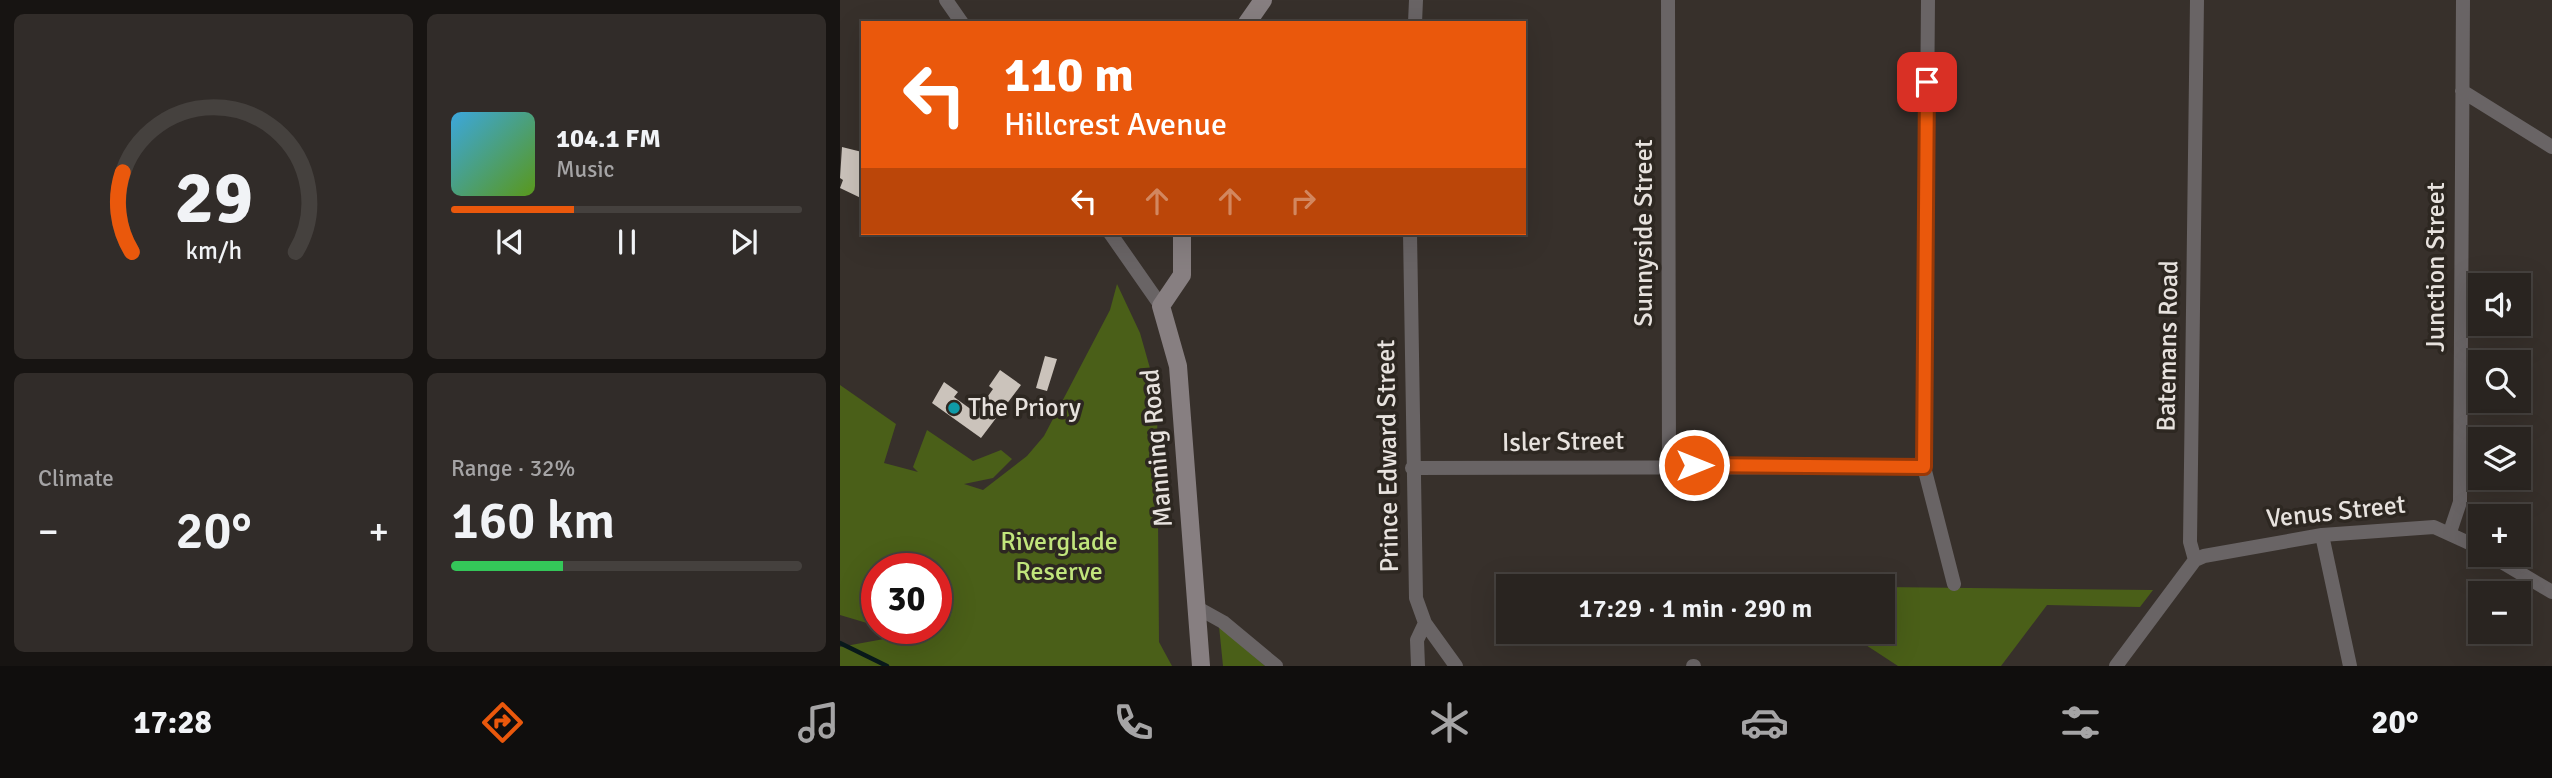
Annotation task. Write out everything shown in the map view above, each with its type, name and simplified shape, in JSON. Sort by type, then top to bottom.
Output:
[{"type":"street","points":[[946,0],[961,21]]},
{"type":"street","points":[[1248,21],[1263,0]]},
{"type":"street","points":[[1415,21],[1416,0]]},
{"type":"street","name":"Sunnyside Street","points":[[1668,0],[1669,465]]},
{"type":"street","points":[[1928,0],[1924,467],[1954,584]]},
{"type":"street","name":"Batemans Road","points":[[2195,560],[2189,542],[2197,0]]},
{"type":"street","name":"Junction Street","points":[[2450,532],[2460,502],[2463,0]]},
{"type":"street","points":[[2462,91],[2552,147]]},
{"type":"street","points":[[1111,235],[1161,306],[1182,275],[1182,235]]},
{"type":"street","name":"Prince Edward Street","points":[[1410,235],[1416,598],[1425,623],[1455,666]]},
{"type":"street","name":"Manning Road","points":[[1161,306],[1178,366],[1201,666]]},
{"type":"street","name":"Isler Street","points":[[1412,468],[1669,465],[1924,467]]},
{"type":"street","name":"Venus Street","points":[[2195,560],[2220,552],[2322,535],[2434,527],[2468,542]]},
{"type":"street","points":[[2322,535],[2350,666]]},
{"type":"street","points":[[2116,666],[2195,560]]},
{"type":"street","points":[[2510,567],[2552,592]]},
{"type":"street","points":[[1196,607],[1223,622],[1276,666]]},
{"type":"street","points":[[1418,666],[1417,640],[1425,623]]},
{"type":"green space","name":"Riverglade Reserve","points":[[1117,284],[1140,333],[1157,393],[1159,642],[1172,666],[840,666],[840,647],[861,643],[952,644],[952,553],[861,553],[861,621],[840,615],[840,385],[896,424],[884,463],[918,472],[913,467],[927,430],[973,461],[1001,450],[1012,459],[993,478],[964,484],[983,490],[1027,456],[1044,436],[1110,310]]},
{"type":"green space","points":[[1895,587],[2153,590],[2140,607],[2047,605],[2001,666],[1898,666],[1864,644],[1895,644]]},
{"type":"green space","points":[[1219,626],[1265,666],[1223,666]]},
{"type":"building","points":[[842,147],[861,152],[861,198],[840,188],[843,180],[840,178]]},
{"type":"building","points":[[1045,356],[1057,359],[1047,391],[1036,388]]},
{"type":"building","name":"The Priory","points":[[1000,370],[1021,385],[981,438],[932,403],[944,382],[958,392],[954,397],[976,413],[993,389],[989,386]]},
{"type":"waterway","points":[[840,643],[887,666]]},
{"type":"place","name":"The Priory","points":[[954,408]]},
{"type":"route","points":[[1694,465],[1924,467],[1927,82]]}]
